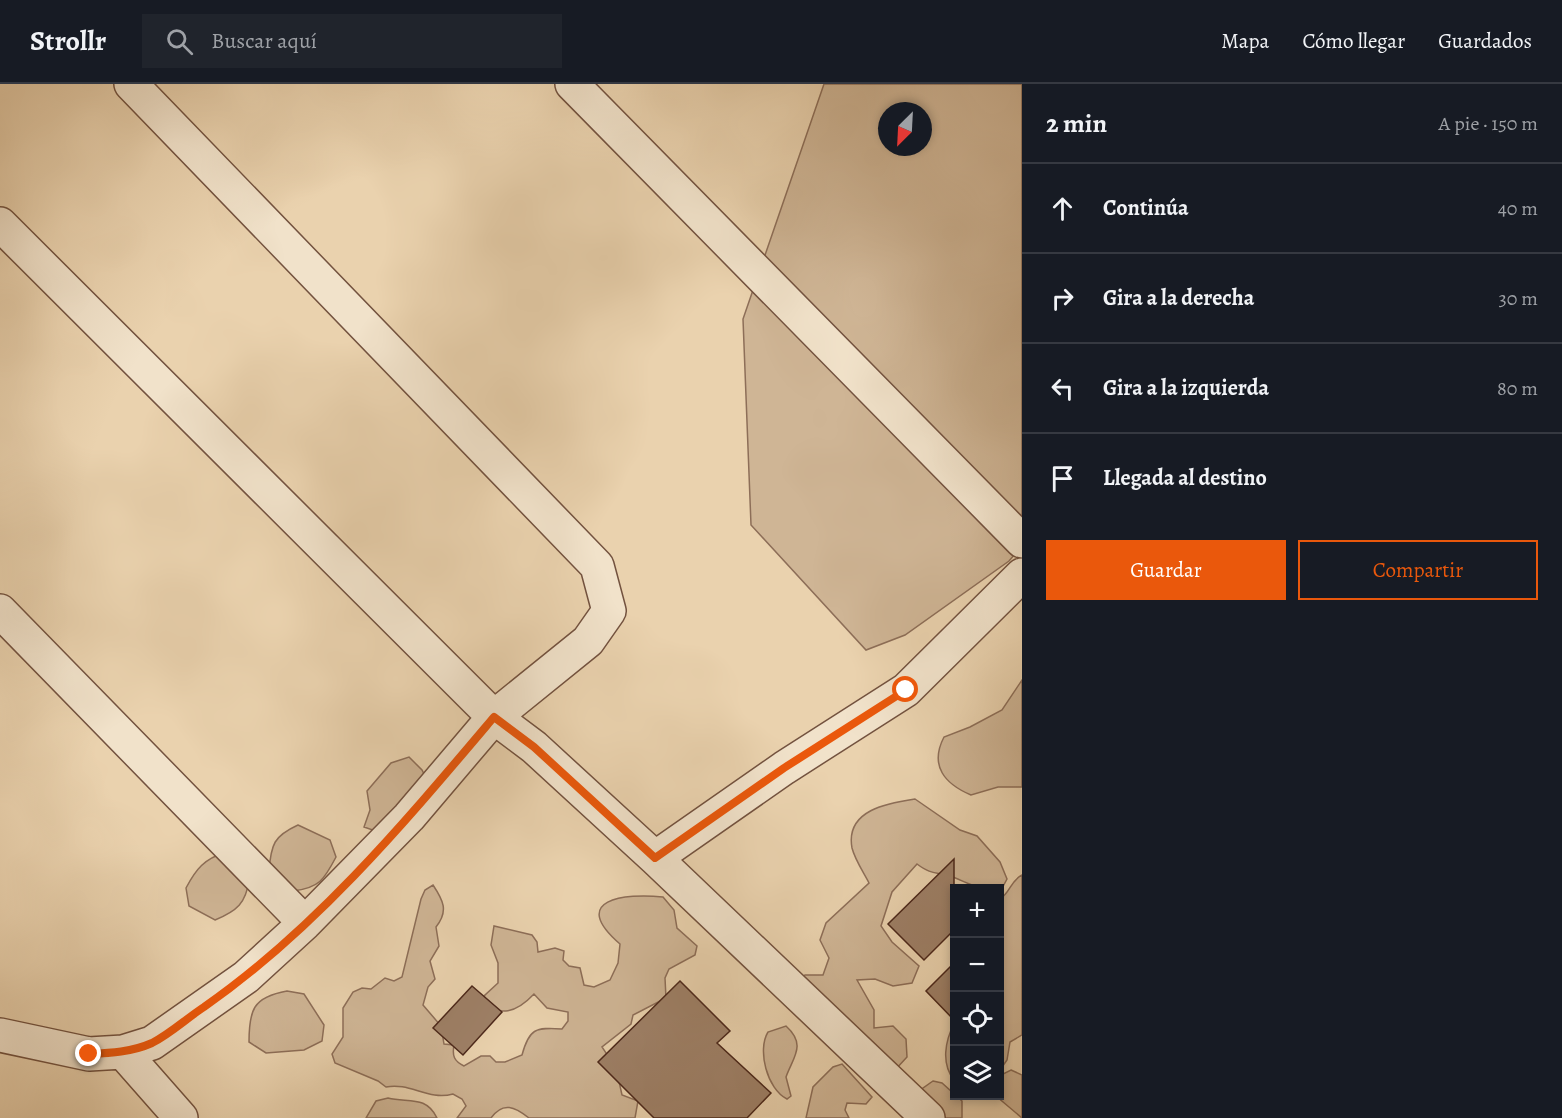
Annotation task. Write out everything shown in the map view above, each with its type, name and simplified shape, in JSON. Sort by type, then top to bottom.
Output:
[{"type":"street","points":[[0,1035],[89,1054],[123,1052],[152,1043],[246,977],[305,923],[409,817],[494,717],[588,641],[609,611],[597,566],[131,84]]},
{"type":"street","points":[[572,84],[1022,541]]},
{"type":"street","points":[[0,224],[494,717],[534,747],[655,858],[928,1118]]},
{"type":"street","points":[[655,858],[784,768],[906,690],[1022,575]]},
{"type":"street","points":[[0,611],[305,923]]},
{"type":"street","points":[[123,1052],[181,1118]]},
{"type":"shaded area","points":[[824,84],[1022,84],[1022,546],[1009,561],[905,635],[866,650],[751,525],[743,319]]},
{"type":"shaded area","points":[[1022,680],[1022,787],[998,787],[971,795],[962,791],[947,779],[939,765],[938,757],[944,737],[970,727],[1002,710]]},
{"type":"shaded area","points":[[409,757],[422,770],[431,788],[384,834],[364,827],[370,810],[367,791],[391,763]]},
{"type":"shaded area","points":[[915,799],[960,830],[977,836],[1000,862],[1007,879],[1004,885],[969,884],[953,877],[931,872],[917,864],[892,892],[881,926],[892,942],[919,966],[912,983],[893,986],[875,979],[857,980],[874,1010],[874,1028],[893,1026],[906,1039],[907,1057],[895,1070],[790,988],[805,975],[823,975],[829,958],[820,940],[826,923],[869,883],[852,848],[855,825],[871,811],[893,803]]},
{"type":"shaded area","points":[[298,825],[330,840],[336,857],[320,882],[309,888],[293,891],[269,871],[275,842],[284,833]]},
{"type":"shaded area","points":[[226,852],[249,880],[248,888],[243,900],[235,909],[215,920],[189,906],[186,888],[193,875],[202,866],[212,858]]},
{"type":"shaded area","points":[[1022,875],[1022,1035],[1010,1042],[1004,1064],[1004,895],[1015,880]]},
{"type":"shaded area","points":[[433,885],[442,901],[443,911],[436,927],[439,946],[430,961],[435,979],[428,987],[423,1005],[441,1026],[444,1044],[454,1045],[455,1058],[464,1066],[481,1056],[490,1056],[496,1062],[505,1062],[522,1055],[527,1040],[534,1032],[539,1029],[562,1029],[568,1021],[568,1012],[547,1008],[534,994],[515,1009],[508,1011],[495,1009],[489,1004],[484,996],[498,983],[498,963],[491,945],[494,926],[532,935],[537,942],[538,952],[555,948],[564,951],[563,960],[569,966],[580,968],[584,985],[594,987],[610,980],[618,963],[620,944],[605,929],[599,917],[601,908],[608,902],[619,898],[663,897],[674,910],[677,928],[697,946],[695,955],[669,969],[665,978],[666,998],[633,1015],[631,1024],[602,1047],[616,1068],[622,1095],[638,1101],[635,1118],[529,1118],[519,1111],[505,1108],[500,1109],[491,1118],[457,1118],[466,1106],[462,1099],[453,1094],[444,1096],[403,1087],[386,1087],[378,1081],[335,1063],[332,1054],[343,1037],[343,1008],[353,992],[362,988],[371,989],[385,978],[394,981],[402,977],[421,899],[425,890]]},
{"type":"shaded area","points":[[287,991],[304,994],[324,1025],[322,1041],[304,1050],[266,1053],[249,1042],[252,1013],[260,1001]]},
{"type":"shaded area","points":[[786,1026],[796,1039],[797,1045],[795,1057],[786,1077],[791,1096],[787,1099],[774,1087],[764,1058],[768,1032]]},
{"type":"shaded area","points":[[950,1033],[950,1074],[946,1060]]},
{"type":"shaded area","points":[[842,1064],[872,1097],[866,1104],[847,1103],[845,1110],[849,1118],[806,1118],[813,1087],[833,1067]]},
{"type":"shaded area","points":[[1011,1070],[1022,1075],[1022,1118],[1001,1100],[1004,1100],[1004,1074]]},
{"type":"shaded area","points":[[933,1081],[942,1083],[950,1090],[950,1100],[962,1101],[962,1118],[910,1118],[916,1093]]},
{"type":"shaded area","points":[[388,1098],[422,1103],[433,1111],[437,1118],[366,1118],[376,1101]]},
{"type":"building","points":[[954,859],[954,884],[950,884],[950,934],[924,960],[888,924]]},
{"type":"building","points":[[950,967],[950,1016],[926,991]]},
{"type":"building","points":[[680,981],[730,1031],[717,1043],[771,1093],[747,1118],[654,1118],[598,1062]]},
{"type":"building","points":[[472,986],[502,1012],[463,1055],[433,1028]]},
{"type":"route","points":[[89,1054],[123,1052],[152,1043],[246,977],[305,923],[409,817],[494,717],[534,747],[655,858],[784,768],[906,690]]}]
